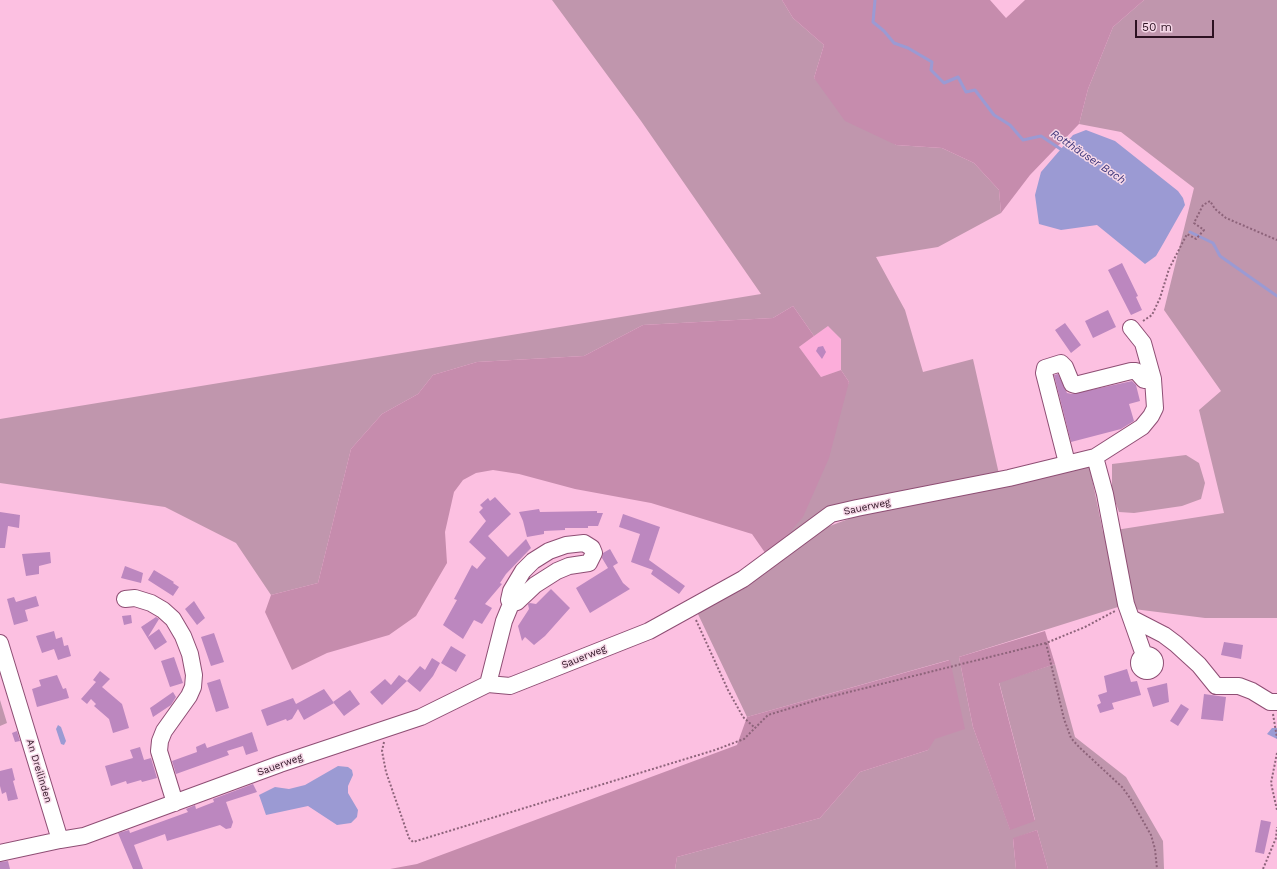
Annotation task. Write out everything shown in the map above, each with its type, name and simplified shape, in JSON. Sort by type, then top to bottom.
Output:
[{"type":"street","name":"Sauerweg","points":[[60,840],[84,836],[280,764],[421,717],[488,684],[510,686],[536,677],[650,631],[743,579],[831,514],[1009,478],[1094,457],[1131,435],[1151,416],[1154,408],[1153,379],[1143,343],[1131,328]]},
{"type":"street","points":[[1067,463],[1044,373],[1045,368],[1061,363],[1065,367],[1072,384],[1075,385],[1131,371],[1136,371],[1144,380],[1153,379]]},
{"type":"street","points":[[1094,457],[1105,494],[1121,585],[1144,655]]},
{"type":"street","points":[[488,684],[504,621],[511,604],[509,600],[515,584],[523,571],[533,561],[549,551],[566,545],[584,543],[592,548],[594,553],[589,563],[569,566],[557,571],[535,586],[517,602],[511,604]]},
{"type":"street","points":[[125,599],[135,598],[146,601],[164,610],[176,625],[190,654],[194,675],[193,687],[189,696],[164,731],[160,741],[159,751],[175,802]]},
{"type":"street","points":[[1133,619],[1164,635],[1176,644],[1199,665],[1216,686],[1239,686],[1274,702]]},
{"type":"street","name":"An Dreilinden","points":[[0,643],[60,840]]},
{"type":"street","points":[[0,853],[60,840]]},
{"type":"path","points":[[1131,328],[1152,315],[1160,298],[1169,269],[1188,234],[1196,239],[1204,230],[1194,223],[1203,205],[1210,202],[1215,209],[1226,218],[1277,240]]},
{"type":"path","points":[[694,607],[698,624],[728,690],[743,717],[754,727]]},
{"type":"path","points":[[389,728],[382,751],[386,772],[409,838],[412,842],[715,750],[744,739],[754,727],[768,715],[818,700],[1046,643],[1085,628],[1110,613]]},
{"type":"path","points":[[1046,643],[1064,719],[1072,738],[1078,747],[1122,787],[1130,798],[1151,835],[1155,849],[1157,869]]},
{"type":"path","points":[[1274,702],[1277,738]]},
{"type":"path","points":[[1277,753],[1271,784],[1277,810]]},
{"type":"path","points":[[1263,869],[1276,838],[1277,827]]},
{"type":"shaded area","points":[[552,0],[782,0],[793,18],[824,45],[814,78],[896,145],[942,148],[974,163],[999,190],[1001,213],[938,247],[876,257],[905,310],[923,372],[973,359],[999,474],[824,512],[768,557],[849,382],[841,370],[841,339],[828,326],[814,336],[793,306],[773,318],[643,325],[584,356],[477,362],[433,375],[418,394],[382,414],[351,449],[318,583],[271,595],[236,543],[165,507],[0,483],[0,419],[761,294],[641,121]]},
{"type":"shaded area","points":[[782,0],[990,0],[1006,18],[1025,0],[1144,0],[1113,27],[1088,89],[1079,124],[1030,175],[1001,213],[999,190],[974,163],[942,148],[896,145],[845,121],[814,78],[824,45],[793,18]]},
{"type":"shaded area","points":[[1144,0],[1277,0],[1277,618],[1205,618],[1118,607],[959,657],[973,727],[1010,829],[1035,820],[999,682],[1055,664],[1075,737],[1126,777],[1163,841],[1164,869],[1048,869],[1037,830],[1013,839],[1016,869],[675,869],[677,857],[820,818],[860,772],[928,750],[949,660],[747,717],[697,612],[723,599],[772,568],[819,530],[886,505],[1089,464],[1103,532],[1224,513],[1199,410],[1221,391],[1164,310],[1194,188],[1121,132],[1079,124],[1088,89],[1113,27]]},
{"type":"shaded area","points":[[793,306],[814,336],[799,347],[821,377],[841,370],[849,382],[829,458],[803,517],[768,557],[752,534],[651,503],[575,489],[519,474],[493,470],[476,473],[463,480],[454,492],[445,532],[447,563],[416,616],[389,635],[327,653],[292,670],[265,612],[271,595],[318,583],[351,449],[382,414],[418,394],[433,375],[477,362],[584,356],[643,325],[773,318]]},
{"type":"shaded area","points":[[828,325],[841,339],[841,370],[821,377],[799,347]]},
{"type":"shaded area","points":[[1186,455],[1199,463],[1205,483],[1201,499],[1182,506],[1134,513],[1119,512],[1112,493],[1112,464]]},
{"type":"shaded area","points":[[1045,631],[1055,664],[999,683],[1035,821],[1010,830],[973,727],[959,657]]},
{"type":"shaded area","points":[[950,660],[965,729],[935,739],[928,750],[860,772],[820,818],[677,857],[675,869],[390,869],[417,864],[737,745],[747,717]]},
{"type":"shaded area","points":[[0,700],[7,723],[0,726]]},
{"type":"shaded area","points":[[1037,830],[1048,869],[1016,869],[1013,838]]},
{"type":"water","points":[[1086,130],[1115,141],[1178,191],[1183,198],[1185,205],[1163,244],[1156,256],[1145,264],[1097,225],[1061,230],[1039,224],[1035,195],[1041,172],[1073,135]]},
{"type":"water","points":[[58,725],[61,727],[66,741],[64,745],[61,744],[56,729]]},
{"type":"water","points":[[1272,728],[1277,728],[1277,739],[1267,734]]},
{"type":"water","points":[[338,766],[348,767],[352,770],[353,775],[348,786],[348,793],[358,810],[357,817],[351,823],[337,825],[308,806],[266,815],[259,795],[275,787],[289,789],[305,785]]},
{"type":"building","points":[[1122,263],[1138,296],[1136,297],[1142,310],[1131,315],[1108,270]]},
{"type":"building","points":[[1108,310],[1116,327],[1093,338],[1085,321]]},
{"type":"building","points":[[1065,323],[1081,345],[1071,353],[1055,330]]},
{"type":"building","points":[[823,346],[826,352],[822,359],[816,351],[818,347]]},
{"type":"building","points":[[1058,374],[1067,393],[1072,394],[1132,381],[1136,385],[1140,401],[1129,404],[1134,421],[1121,429],[1071,442],[1054,375]]},
{"type":"building","points":[[495,497],[511,514],[488,536],[508,557],[526,539],[531,548],[506,574],[500,583],[502,584],[485,604],[492,608],[482,624],[474,620],[463,639],[443,625],[457,600],[454,599],[472,565],[477,569],[486,558],[469,542],[486,521],[479,512],[483,508],[480,505],[488,498],[490,501]]},
{"type":"building","points":[[539,509],[540,512],[597,511],[597,513],[603,513],[598,526],[544,531],[544,534],[527,537],[519,512]]},
{"type":"building","points":[[0,512],[20,515],[19,528],[8,526],[5,548],[0,548]]},
{"type":"building","points":[[623,514],[660,527],[649,560],[685,586],[679,594],[651,574],[653,570],[631,562],[640,534],[619,527]]},
{"type":"building","points":[[610,549],[618,563],[613,566],[623,583],[630,589],[590,613],[576,588],[608,568],[602,558],[603,553]]},
{"type":"building","points":[[50,552],[51,563],[39,566],[39,574],[26,576],[22,554]]},
{"type":"building","points":[[125,566],[143,573],[141,583],[121,578]]},
{"type":"building","points":[[154,570],[174,582],[173,583],[179,587],[173,596],[148,580]]},
{"type":"building","points":[[551,589],[570,608],[545,636],[534,645],[525,637],[522,641],[518,626],[529,609],[528,604],[536,604]]},
{"type":"building","points":[[36,596],[39,606],[25,610],[28,621],[14,625],[7,599],[14,597],[16,602]]},
{"type":"building","points":[[194,601],[205,618],[197,625],[185,609]]},
{"type":"building","points":[[131,615],[132,623],[124,625],[122,616]]},
{"type":"building","points":[[156,617],[159,619],[148,637],[159,629],[167,642],[155,650],[141,627]]},
{"type":"building","points":[[54,631],[56,639],[62,637],[64,646],[68,645],[71,656],[58,660],[54,649],[42,653],[36,636]]},
{"type":"building","points":[[214,633],[224,662],[211,666],[201,637]]},
{"type":"building","points":[[1224,642],[1243,645],[1241,659],[1221,655]]},
{"type":"building","points":[[451,646],[466,655],[456,672],[441,663]]},
{"type":"building","points":[[174,657],[183,683],[170,687],[161,661]]},
{"type":"building","points":[[432,658],[440,663],[433,676],[420,692],[407,681],[420,666],[425,670]]},
{"type":"building","points":[[1127,669],[1131,682],[1137,681],[1141,695],[1112,703],[1114,709],[1100,713],[1097,705],[1101,703],[1098,695],[1107,692],[1104,676]]},
{"type":"building","points":[[100,671],[110,679],[102,687],[122,704],[129,728],[113,733],[109,719],[94,706],[96,704],[91,699],[87,704],[81,699],[96,682],[93,680]]},
{"type":"building","points":[[57,675],[63,689],[66,688],[69,698],[37,707],[32,689],[41,686],[39,680]]},
{"type":"building","points":[[399,675],[407,681],[382,705],[370,692],[385,679],[391,685]]},
{"type":"building","points":[[220,679],[229,708],[216,712],[207,683]]},
{"type":"building","points":[[1167,683],[1169,702],[1153,707],[1147,688]]},
{"type":"building","points":[[324,689],[334,703],[304,720],[298,709],[292,719],[287,721],[286,719],[267,726],[261,710],[293,698],[296,704]]},
{"type":"building","points":[[350,690],[360,704],[344,716],[333,702]]},
{"type":"building","points":[[173,692],[176,697],[171,705],[153,717],[150,708]]},
{"type":"building","points":[[1204,694],[1226,697],[1223,721],[1201,719]]},
{"type":"building","points":[[1181,704],[1189,709],[1178,726],[1170,721]]},
{"type":"building","points":[[17,731],[20,741],[15,742],[12,733]]},
{"type":"building","points":[[252,732],[258,751],[246,755],[243,746],[227,751],[229,755],[176,774],[172,761],[197,752],[196,747],[205,743],[207,748]]},
{"type":"building","points":[[140,747],[144,760],[151,758],[157,778],[127,784],[126,781],[111,786],[105,766],[133,758],[130,750]]},
{"type":"building","points":[[12,768],[15,780],[13,781],[18,799],[8,801],[6,792],[2,794],[0,786],[0,771]]},
{"type":"building","points":[[253,784],[257,792],[226,802],[233,822],[231,828],[226,829],[220,825],[167,841],[165,834],[134,845],[143,869],[133,869],[118,833],[129,830],[130,833],[188,812],[186,809],[195,805],[196,809],[214,802],[213,799]]},
{"type":"building","points":[[1261,820],[1271,822],[1264,854],[1255,852]]},
{"type":"building","points":[[8,861],[10,869],[0,869],[0,862]]},
{"type":"waterway","name":"Rotthäuser Bach","points":[[875,0],[873,22],[884,31],[894,43],[908,48],[932,62],[931,70],[944,83],[958,77],[966,92],[975,90],[994,115],[1010,125],[1023,140],[1041,136],[1062,150]]},
{"type":"waterway","name":"Rotthäuser Bach","points":[[1190,232],[1213,243],[1220,256],[1277,296]]}]
